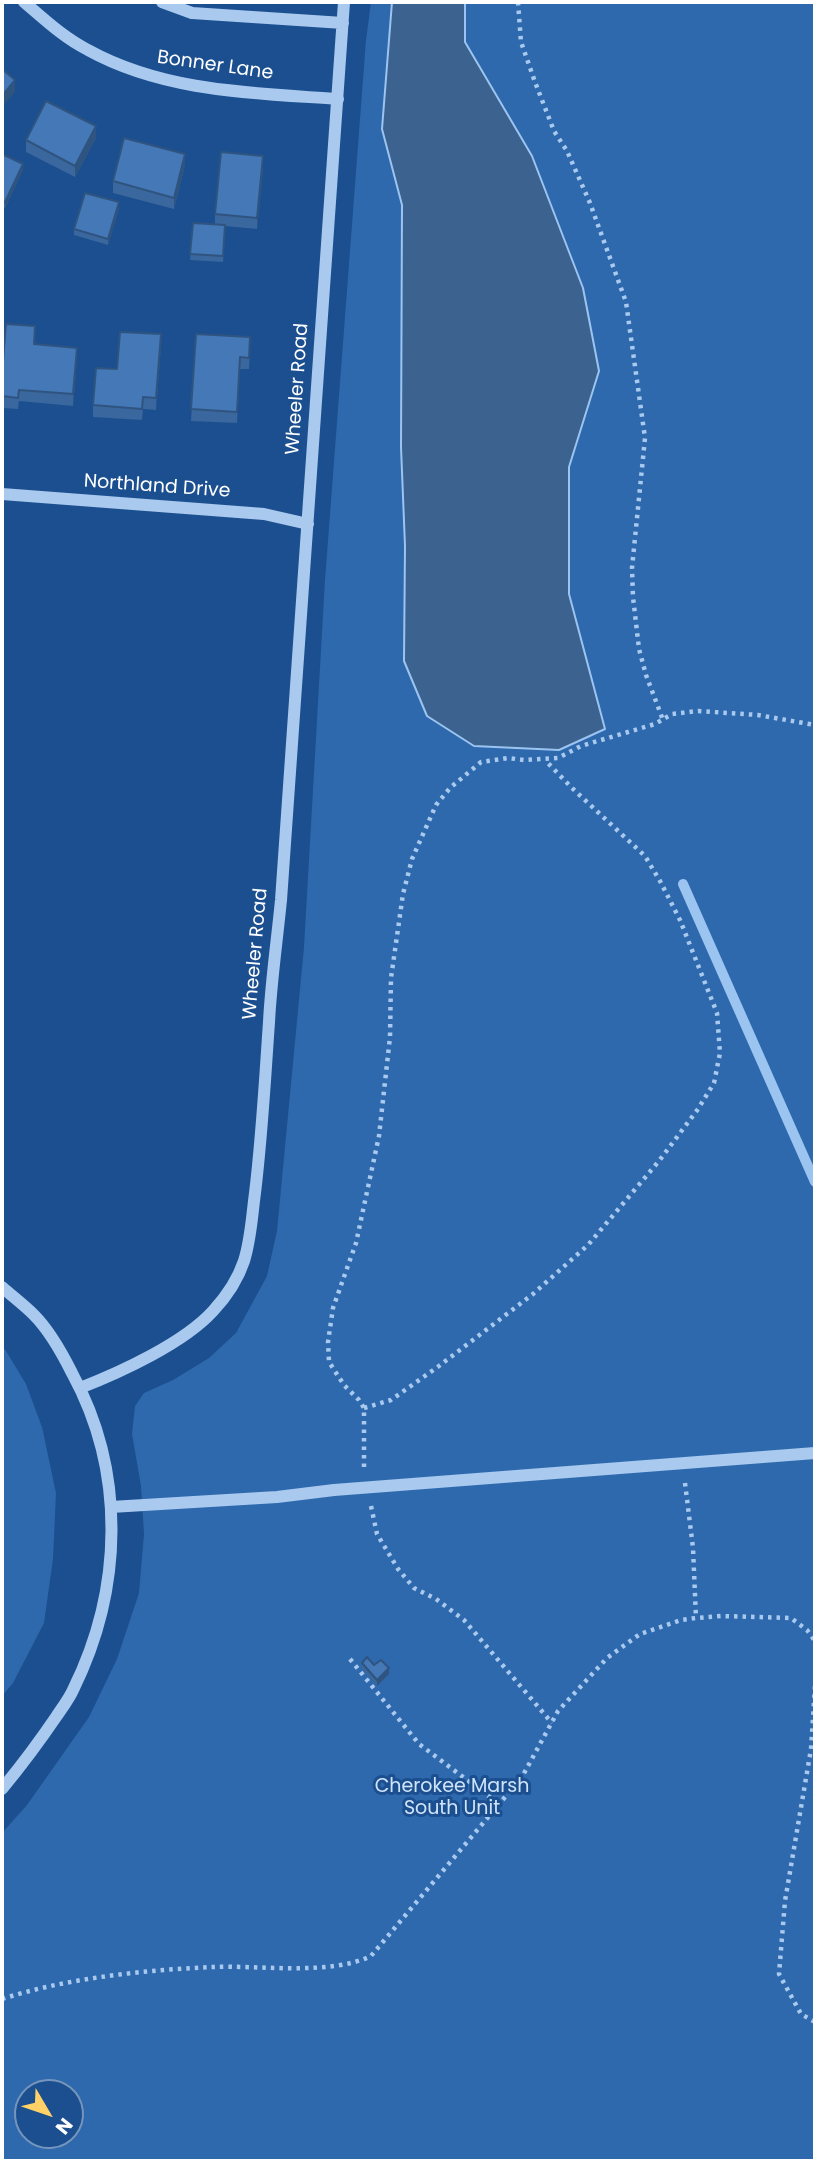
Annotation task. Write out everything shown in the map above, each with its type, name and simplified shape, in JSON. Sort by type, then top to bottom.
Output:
[{"type":"street","name":"Bonner Lane","points":[[24,2],[53,27],[87,50],[144,75],[214,89],[338,99]]},
{"type":"street","points":[[162,2],[192,13],[342,23]]},
{"type":"street","name":"Wheeler Road","points":[[80,1388],[112,1376],[174,1341],[213,1311],[231,1288],[244,1261],[251,1229],[263,1131],[269,1020],[281,900],[344,2]]},
{"type":"street","name":"Northland Drive","points":[[2,494],[264,514],[308,524]]},
{"type":"street","points":[[2,1287],[35,1316],[62,1353],[80,1388],[101,1443],[111,1507],[111,1564],[97,1632],[73,1692],[32,1752],[2,1789]]},
{"type":"street","points":[[111,1507],[276,1497],[369,1487],[815,1453]]},
{"type":"path","points":[[518,2],[521,42],[535,82],[554,131],[567,151],[590,203],[626,302],[645,438],[633,558],[633,597],[639,649],[663,720]]},
{"type":"path","points":[[552,1723],[464,1620],[436,1599],[414,1588],[398,1569],[377,1534],[363,1464],[364,1408],[329,1362],[328,1342],[333,1308],[356,1243],[379,1136],[390,1037],[391,978],[403,894],[412,859],[436,805],[450,788],[481,762],[508,758],[558,758],[581,746],[655,724],[672,714],[698,711],[758,715],[815,725]]},
{"type":"path","points":[[364,1408],[391,1400],[439,1366],[533,1294],[588,1245],[659,1161],[714,1083],[720,1054],[717,1013],[680,920],[660,881],[645,856],[544,759]]},
{"type":"path","points":[[686,1463],[684,1478],[693,1548],[696,1618]]},
{"type":"path","points":[[2,1999],[70,1983],[136,1973],[213,1967],[323,1967],[356,1964],[371,1956],[522,1777],[558,1711],[607,1658],[640,1634],[681,1620],[696,1618],[791,1618],[807,1630],[815,1641]]},
{"type":"path","points":[[350,1659],[419,1744],[499,1804]]},
{"type":"path","points":[[815,1686],[811,1749],[785,1901],[779,1974],[801,2014],[815,2022]]},
{"type":"green space","name":"Cherokee Marsh South Unit","points":[[371,2],[392,2],[382,129],[402,205],[401,447],[405,546],[605,729],[569,594],[569,467],[599,371],[583,288],[532,156],[465,42],[465,2],[815,2],[815,2161],[2,2161],[2,1833],[27,1805],[89,1717],[117,1659],[139,1593],[144,1534],[141,1486],[132,1434],[135,1406],[144,1393],[173,1380],[209,1358],[236,1333],[267,1276],[277,1231],[304,947],[325,580]]},
{"type":"green space","points":[[2,1347],[26,1384],[42,1427],[56,1493],[53,1559],[44,1623],[13,1683],[2,1696]]},
{"type":"shaded area","points":[[392,2],[465,2],[465,42],[532,156],[583,288],[599,371],[569,467],[569,594],[605,729],[559,750],[474,746],[427,716],[404,661],[402,205],[382,129]]},
{"type":"building","points":[[2,69],[15,80],[2,96]]},
{"type":"building","points":[[46,101],[96,126],[75,166],[26,140]]},
{"type":"building","points":[[124,138],[185,154],[174,198],[113,181]]},
{"type":"building","points":[[221,152],[263,156],[257,218],[215,214]]},
{"type":"building","points":[[2,154],[23,164],[5,202],[2,201]]},
{"type":"building","points":[[85,193],[119,202],[108,239],[74,229]]},
{"type":"building","points":[[193,223],[225,225],[223,256],[190,254]]},
{"type":"building","points":[[6,324],[35,326],[34,344],[77,348],[73,394],[19,390],[18,398],[2,396]]},
{"type":"building","points":[[120,332],[161,334],[156,398],[143,397],[142,409],[93,405],[96,368],[117,369]]},
{"type":"building","points":[[196,334],[250,337],[249,358],[240,357],[237,412],[191,409]]},
{"type":"building","points":[[367,1657],[374,1665],[381,1660],[389,1668],[377,1680],[362,1663]]},
{"type":"waterway","points":[[683,884],[815,1182]]}]
